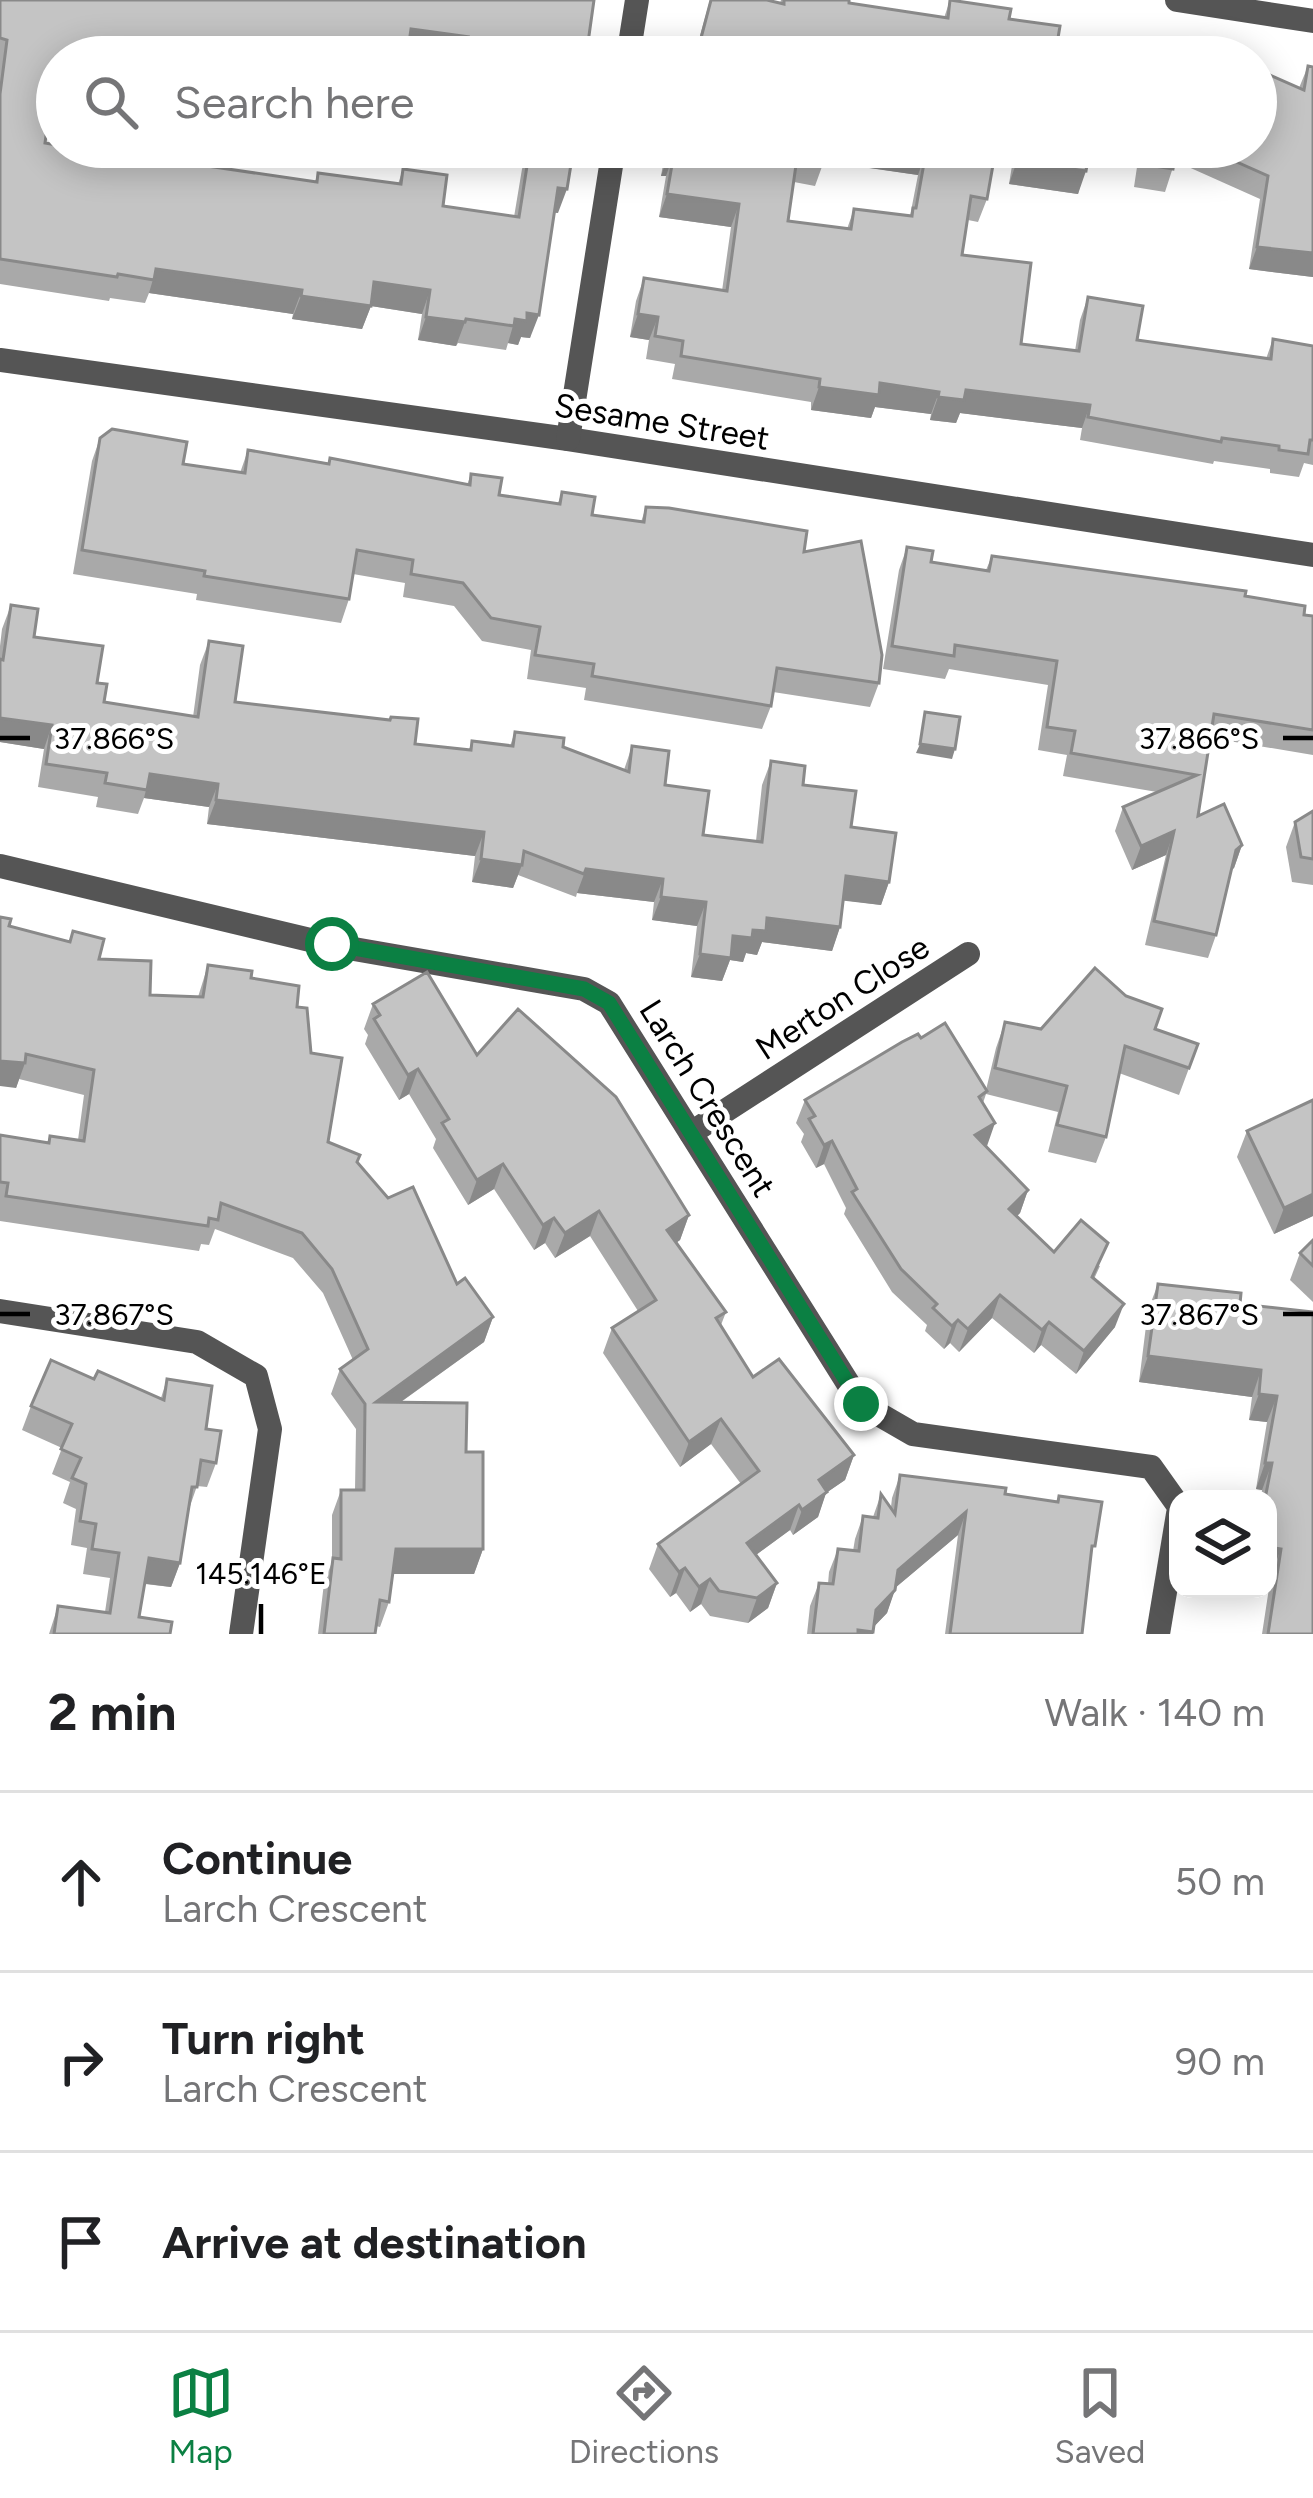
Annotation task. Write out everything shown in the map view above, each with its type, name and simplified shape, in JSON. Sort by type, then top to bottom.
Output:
[{"type":"street","points":[[632,36],[638,0]]},
{"type":"street","points":[[1177,0],[1313,21]]},
{"type":"street","points":[[568,439],[611,168]]},
{"type":"street","name":"Sesame Street","points":[[0,360],[568,439],[1313,555]]},
{"type":"street","name":"Larch Crescent","points":[[0,866],[332,944],[584,989],[609,1003],[861,1404],[913,1434],[1151,1467],[1169,1495]]},
{"type":"street","name":"Merton Close","points":[[691,1133],[968,954]]},
{"type":"street","points":[[0,1311],[197,1342],[256,1376],[270,1429],[241,1634]]},
{"type":"street","name":"Larch Crescent","points":[[1158,1634],[1169,1565]]},
{"type":"building","points":[[0,0],[594,0],[589,36],[462,36],[411,29],[410,36],[36,36],[36,168],[221,168],[317,182],[318,173],[401,184],[403,169],[447,175],[443,206],[519,217],[527,168],[570,168],[567,189],[558,188],[539,315],[527,313],[527,321],[515,319],[514,326],[426,317],[430,290],[374,282],[371,306],[301,296],[302,290],[156,269],[154,280],[0,259],[0,94],[7,40],[0,38]]},
{"type":"building","points":[[711,0],[784,4],[784,0],[849,0],[948,18],[950,0],[1011,9],[1009,19],[1060,26],[1058,36],[702,36]]},
{"type":"building","points":[[1308,66],[1313,67],[1313,253],[1257,247],[1268,176],[1250,168],[1277,168],[1277,78],[1304,90]]},
{"type":"building","points":[[671,168],[796,168],[788,221],[851,229],[854,209],[912,216],[923,168],[992,168],[987,199],[971,196],[962,255],[1031,263],[1021,344],[1079,351],[1088,297],[1143,306],[1137,340],[1271,359],[1273,339],[1313,346],[1313,440],[1308,454],[1088,417],[1090,405],[966,390],[964,400],[880,383],[879,395],[819,387],[820,379],[681,356],[683,341],[655,336],[658,317],[638,314],[644,278],[727,291],[739,204],[667,194]]},
{"type":"building","points":[[112,429],[187,442],[183,464],[245,473],[248,450],[329,464],[330,458],[470,485],[471,474],[502,478],[499,495],[560,504],[562,492],[595,497],[592,515],[644,522],[646,507],[669,508],[807,531],[804,552],[861,541],[882,655],[879,683],[777,668],[771,706],[592,676],[594,664],[535,655],[540,627],[491,618],[463,583],[411,574],[413,560],[357,550],[349,599],[82,550],[100,438]]},
{"type":"building","points":[[907,547],[933,551],[931,562],[989,571],[992,556],[1246,591],[1245,596],[1305,606],[1304,615],[1313,616],[1313,730],[1214,714],[1198,816],[1224,804],[1242,845],[1236,850],[1216,935],[1154,921],[1174,831],[1141,846],[1123,807],[1197,775],[1071,753],[1075,731],[1047,727],[1057,661],[955,645],[954,656],[892,646]]},
{"type":"building","points":[[11,605],[38,609],[34,637],[103,646],[97,683],[107,684],[104,702],[198,717],[209,641],[243,646],[235,702],[418,719],[415,744],[471,750],[472,741],[513,746],[515,732],[564,738],[563,747],[629,772],[632,746],[669,751],[665,785],[709,791],[703,835],[762,842],[771,761],[805,766],[803,785],[856,791],[851,827],[896,833],[889,882],[846,876],[840,927],[767,918],[766,931],[753,930],[752,938],[733,936],[731,958],[700,954],[706,902],[661,897],[663,879],[586,869],[584,874],[524,851],[522,865],[481,859],[484,832],[216,800],[218,784],[150,774],[147,790],[105,783],[107,773],[46,764],[52,725],[0,718],[0,659]]},
{"type":"building","points":[[925,712],[960,717],[955,749],[920,744]]},
{"type":"building","points":[[1313,811],[1313,859],[1301,857],[1295,822]]},
{"type":"building","points":[[0,917],[11,919],[9,926],[70,942],[73,931],[104,939],[99,959],[151,961],[150,995],[203,997],[208,965],[252,971],[251,978],[299,986],[297,1007],[307,1008],[311,1053],[342,1058],[328,1142],[360,1155],[357,1162],[388,1198],[413,1187],[457,1284],[465,1278],[493,1317],[376,1402],[467,1403],[466,1452],[483,1452],[483,1549],[396,1549],[389,1602],[380,1600],[375,1634],[324,1634],[333,1558],[341,1559],[341,1490],[364,1490],[365,1404],[340,1369],[368,1349],[332,1269],[302,1233],[221,1203],[218,1220],[209,1218],[208,1226],[6,1196],[8,1183],[0,1182],[0,1135],[49,1143],[50,1136],[84,1141],[94,1070],[26,1054],[25,1063],[0,1061]]},
{"type":"building","points":[[1095,968],[1126,996],[1162,1009],[1155,1029],[1198,1044],[1189,1068],[1125,1046],[1106,1137],[1057,1125],[1067,1086],[995,1068],[1005,1022],[1041,1029]]},
{"type":"building","points":[[427,972],[477,1055],[518,1009],[616,1097],[689,1215],[667,1230],[726,1312],[716,1318],[753,1377],[779,1359],[854,1455],[819,1480],[827,1492],[802,1510],[799,1505],[747,1543],[777,1583],[757,1598],[719,1591],[710,1579],[699,1587],[685,1568],[679,1572],[658,1544],[759,1471],[721,1419],[689,1442],[612,1328],[656,1300],[599,1211],[565,1233],[554,1218],[543,1225],[503,1164],[477,1180],[442,1123],[449,1119],[418,1069],[408,1075],[374,1019],[380,1015],[373,1004]]},
{"type":"building","points":[[945,1023],[987,1091],[979,1097],[995,1123],[975,1135],[1028,1190],[1009,1209],[1054,1252],[1081,1220],[1108,1243],[1092,1277],[1124,1304],[1084,1351],[1049,1322],[1042,1330],[1000,1295],[968,1329],[958,1320],[952,1326],[901,1269],[852,1192],[857,1189],[832,1141],[824,1145],[809,1119],[815,1116],[805,1100],[902,1042],[918,1034],[921,1038]]},
{"type":"building","points":[[1313,1100],[1313,1194],[1284,1208],[1247,1131]]},
{"type":"building","points":[[1313,1240],[1313,1266],[1300,1253]]},
{"type":"building","points":[[1158,1284],[1241,1293],[1240,1304],[1313,1312],[1313,1634],[1268,1634],[1281,1549],[1277,1548],[1277,1490],[1267,1490],[1272,1463],[1265,1463],[1277,1396],[1259,1394],[1261,1370],[1148,1356]]},
{"type":"building","points":[[51,1360],[94,1379],[98,1371],[164,1400],[167,1379],[212,1386],[206,1429],[221,1431],[216,1463],[201,1460],[180,1563],[149,1558],[139,1617],[172,1622],[170,1634],[54,1634],[58,1606],[110,1613],[119,1553],[92,1549],[96,1524],[80,1521],[86,1484],[72,1478],[81,1458],[61,1449],[72,1424],[31,1406]]},
{"type":"building","points":[[900,1475],[1006,1488],[1005,1494],[1058,1502],[1059,1496],[1102,1502],[1082,1634],[950,1634],[966,1512],[898,1570],[895,1590],[876,1610],[873,1632],[813,1634],[819,1583],[833,1584],[838,1549],[859,1551],[863,1516],[878,1518],[881,1494],[895,1514]]},
{"type":"route","points":[[332,944],[584,989],[609,1003],[861,1404]]}]
